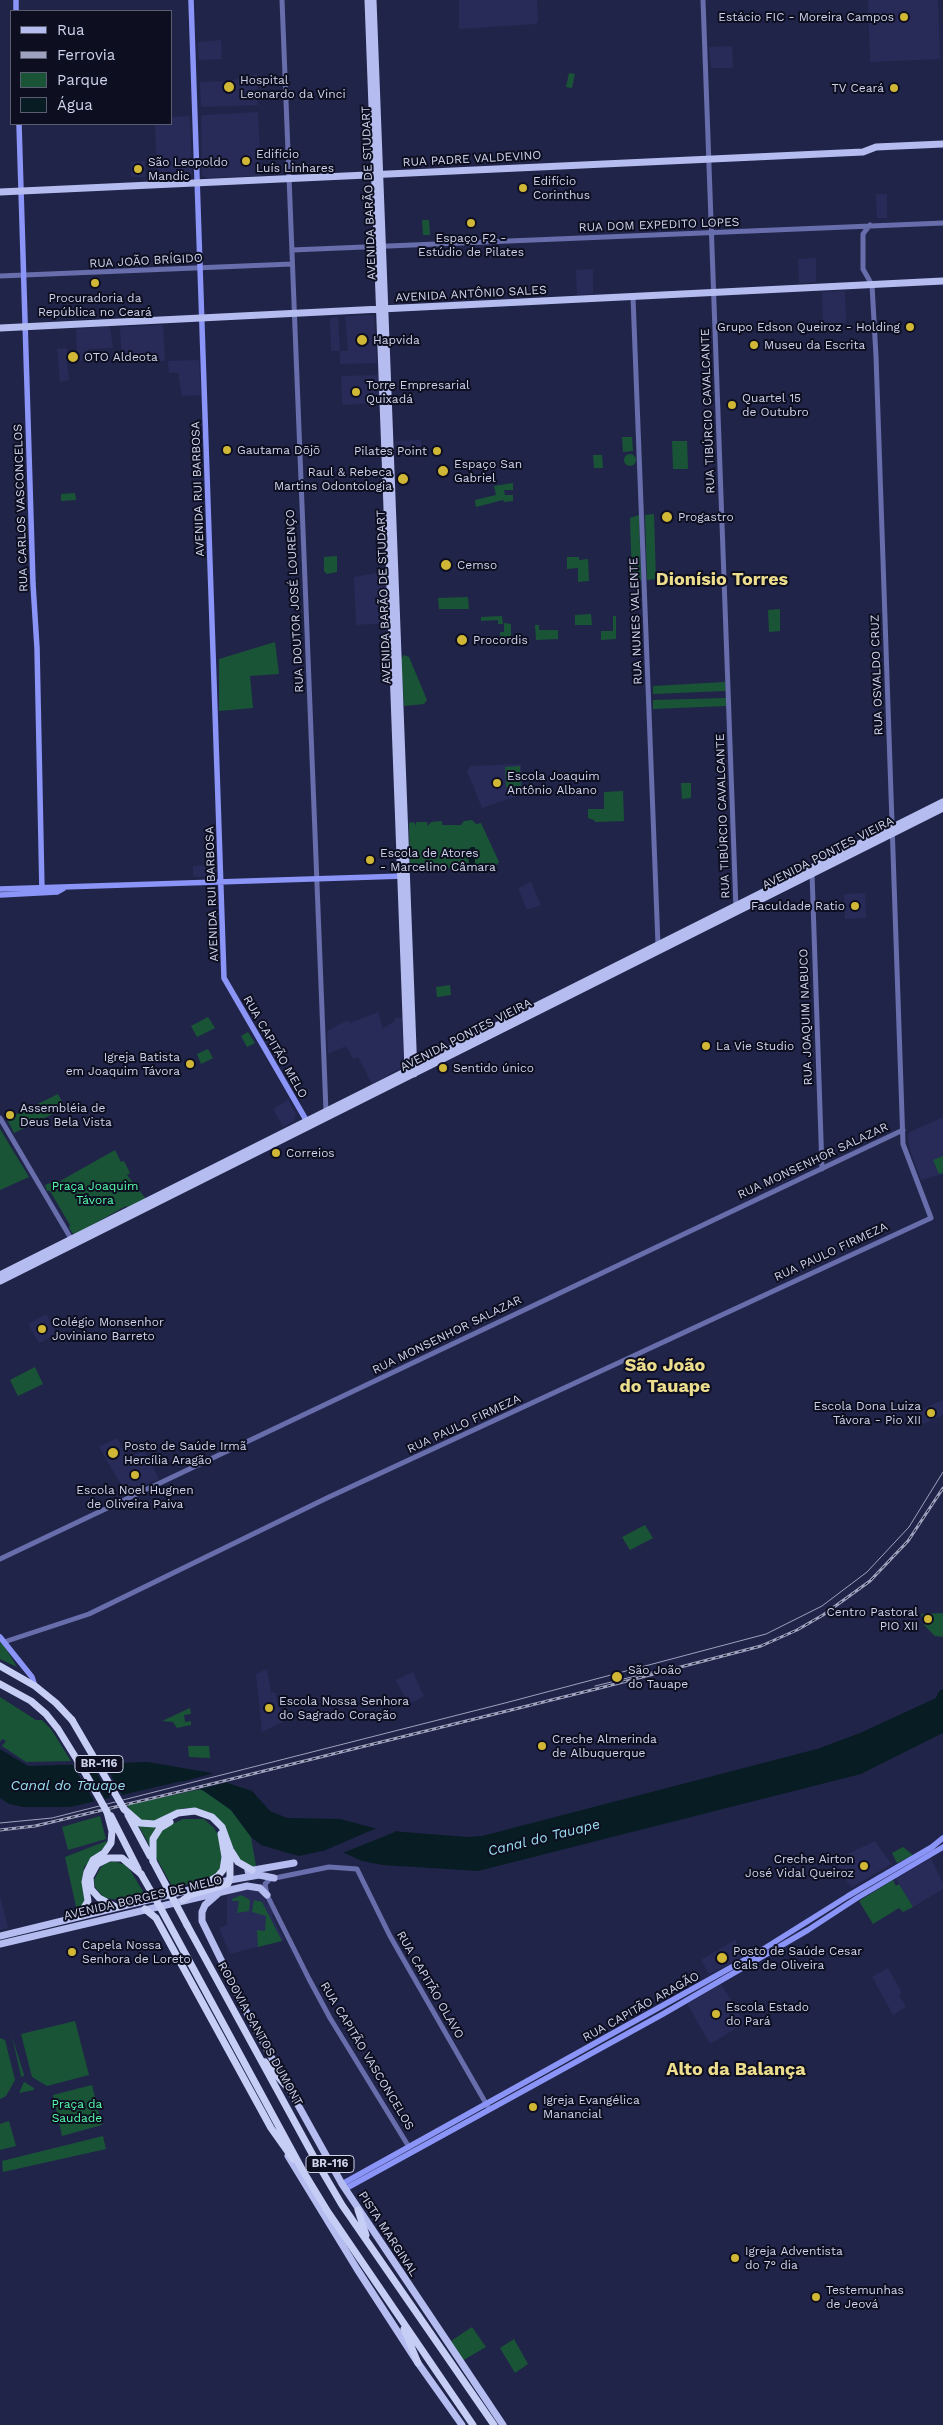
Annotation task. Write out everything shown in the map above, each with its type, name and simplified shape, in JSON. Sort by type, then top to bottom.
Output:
[{"type":"highway","name":"RODOVIA SANTOS DUMONT","points":[[0,1666],[35,1686],[56,1703],[72,1720],[124,1809],[315,2159],[370,2244],[494,2425]]},
{"type":"highway","name":"RODOVIA SANTOS DUMONT","points":[[0,1684],[31,1702],[46,1714],[58,1729],[107,1812],[210,1997],[303,2171],[473,2425]]},
{"type":"highway","points":[[124,1809],[140,1823],[148,1825],[161,1824],[193,1814],[209,1820],[219,1829],[224,1846],[224,1866],[218,1876],[200,1887]]},
{"type":"highway","points":[[152,1861],[153,1839],[161,1824],[184,1811],[196,1811],[207,1814],[222,1827],[230,1849],[238,1862],[252,1870]]},
{"type":"highway","points":[[107,1812],[112,1836],[109,1848],[92,1872],[91,1889],[99,1898],[116,1906]]},
{"type":"highway","points":[[183,1900],[190,1895],[225,1886],[230,1878],[230,1849]]},
{"type":"highway","points":[[79,1916],[88,1901],[85,1882],[87,1872],[93,1860],[114,1857],[122,1858],[141,1874]]},
{"type":"highway","points":[[144,1909],[156,1918],[281,2144],[303,2171]]},
{"type":"highway","points":[[256,2051],[286,2086]]},
{"type":"highway","points":[[358,2210],[370,2244]]},
{"type":"highway","points":[[400,2318],[418,2363]]},
{"type":"main road","name":"AVENIDA RUI BARBOSA","points":[[191,0],[224,978]]},
{"type":"main road","name":"AVENIDA BARÃO DE STUDART","points":[[368,0],[383,310],[412,1071]]},
{"type":"main road","name":"AVENIDA BARÃO DE STUDART","points":[[373,0],[377,175]]},
{"type":"main road","name":"RUA CARLOS VASCONCELOS","points":[[19,125],[24,327],[37,648],[42,890]]},
{"type":"main road","name":"RUA PADRE VALDEVINO","points":[[0,192],[709,160],[862,152],[876,147],[943,144]]},
{"type":"main road","name":"AVENIDA ANTÔNIO SALES","points":[[0,328],[943,281]]},
{"type":"main road","name":"AVENIDA PONTES VIEIRA","points":[[0,1275],[73,1241],[308,1124],[658,945],[811,875],[943,802]]},
{"type":"main road","name":"AVENIDA PONTES VIEIRA","points":[[308,1124],[326,1111],[412,1071],[736,909],[815,866],[943,808]]},
{"type":"main road","points":[[0,895],[64,888],[404,876]]},
{"type":"main road","points":[[0,889],[42,890]]},
{"type":"main road","name":"RUA CAPITÃO MELO","points":[[224,978],[308,1124]]},
{"type":"main road","name":"AVENIDA PONTES VIEIRA","points":[[0,1281],[73,1241]]},
{"type":"main road","points":[[2,1640],[32,1677],[35,1686]]},
{"type":"main road","name":"RUA CAPITÃO ARAGÃO","points":[[759,1956],[848,1896],[932,1847],[943,1838]]},
{"type":"main road","name":"RUA CAPITÃO ARAGÃO","points":[[343,2187],[663,2014],[943,1847]]},
{"type":"main road","points":[[230,1878],[252,1870],[294,1863],[259,1875],[230,1889]]},
{"type":"main road","name":"AVENIDA BORGES DE MELO","points":[[0,1936],[230,1878],[259,1875],[274,1878]]},
{"type":"main road","name":"AVENIDA BORGES DE MELO","points":[[0,1944],[230,1889],[252,1886],[260,1888],[267,1895]]},
{"type":"main road","name":"PISTA MARGINAL","points":[[221,1891],[208,1901],[203,1909],[201,1918],[286,2086],[343,2187],[503,2425]]},
{"type":"main road","name":"RUA CAPITÃO ARAGÃO","points":[[343,2187],[409,2147],[488,2107]]},
{"type":"main road","name":"BR-116","points":[[281,2144],[321,2213],[418,2363],[462,2425]]},
{"type":"street","name":"RUA DOUTOR JOSÉ LOURENÇO","points":[[282,0],[326,1111]]},
{"type":"street","name":"RUA TIBÚRCIO CAVALCANTE","points":[[703,0],[736,909]]},
{"type":"street","name":"RUA DOM EXPEDITO LOPES","points":[[380,246],[943,223]]},
{"type":"street","name":"RUA OSVALDO CRUZ","points":[[870,225],[862,234],[863,270],[872,285],[903,1130],[905,1151],[931,1218]]},
{"type":"street","points":[[292,250],[380,246]]},
{"type":"street","name":"RUA JOÃO BRÍGIDO","points":[[0,276],[292,264]]},
{"type":"street","name":"RUA NUNES VALENTE","points":[[633,297],[658,945]]},
{"type":"street","name":"RUA JOAQUIM NABUCO","points":[[815,866],[811,875],[822,1169]]},
{"type":"street","points":[[0,1118],[73,1241]]},
{"type":"street","name":"RUA MONSENHOR SALAZAR","points":[[0,1559],[903,1130]]},
{"type":"street","name":"RUA PAULO FIRMEZA","points":[[2,1640],[90,1614],[329,1498],[931,1218]]},
{"type":"street","name":"AVENIDA BORGES DE MELO","points":[[274,1878],[329,1867],[357,1868]]},
{"type":"street","name":"RUA CAPITÃO OLAVO","points":[[357,1868],[379,1915],[488,2107]]},
{"type":"street","points":[[267,1895],[266,1882],[274,1878]]},
{"type":"street","name":"RUA CAPITÃO VASCONCELOS","points":[[267,1895],[330,2018],[409,2147]]},
{"type":"shaded area","points":[[459,0],[537,0],[538,21],[536,24],[459,29]]},
{"type":"shaded area","name":"Estácio FIC - Moreira Campos","points":[[868,0],[938,0],[940,59],[870,62]]},
{"type":"shaded area","points":[[221,40],[222,59],[199,60],[198,42]]},
{"type":"shaded area","points":[[732,46],[733,68],[711,68],[709,47]]},
{"type":"shaded area","name":"Hospital Leonardo da Vinci","points":[[257,74],[258,105],[201,107],[200,82],[229,81]]},
{"type":"shaded area","points":[[258,112],[261,176],[206,178],[202,175],[201,117],[203,115]]},
{"type":"shaded area","points":[[190,116],[192,176],[189,179],[157,181],[155,125],[172,125],[172,117]]},
{"type":"shaded area","name":"São Leopoldo Mandic","points":[[145,161],[145,177],[131,177],[131,162]]},
{"type":"shaded area","points":[[876,194],[887,194],[887,218],[877,218]]},
{"type":"shaded area","points":[[816,258],[816,282],[799,283],[798,259]]},
{"type":"shaded area","points":[[593,269],[593,294],[577,295],[576,270]]},
{"type":"shaded area","points":[[845,291],[846,323],[823,323],[822,292]]},
{"type":"shaded area","name":"Hapvida","points":[[374,315],[377,363],[340,364],[340,351],[348,351],[345,316]]},
{"type":"shaded area","points":[[338,317],[340,351],[331,351],[330,318]]},
{"type":"shaded area","points":[[163,325],[165,361],[122,363],[120,327]]},
{"type":"shaded area","name":"OTO Aldeota","points":[[110,326],[113,348],[88,349],[88,360],[67,362],[69,380],[60,382],[57,349],[67,348],[67,354],[77,353],[76,329]]},
{"type":"shaded area","points":[[199,360],[201,395],[182,396],[178,373],[169,373],[168,361]]},
{"type":"shaded area","name":"Torre Empresarial Quixadá","points":[[378,375],[379,403],[342,405],[341,376]]},
{"type":"shaded area","points":[[421,440],[421,451],[396,452],[395,441]]},
{"type":"shaded area","points":[[386,571],[388,623],[356,625],[354,577]]},
{"type":"shaded area","name":"Escola Joaquim Antônio Albano","points":[[521,764],[523,794],[482,808],[467,771],[470,766]]},
{"type":"shaded area","points":[[216,865],[216,876],[193,877],[193,866]]},
{"type":"shaded area","points":[[531,882],[541,905],[527,910],[518,888]]},
{"type":"shaded area","name":"Faculdade Ratio","points":[[865,893],[866,918],[845,919],[844,894]]},
{"type":"shaded area","points":[[378,1012],[383,1028],[395,1021],[394,1018],[402,1018],[404,1066],[372,1084],[358,1057],[353,1059],[346,1046],[328,1054],[327,1031],[348,1020],[350,1023]]},
{"type":"shaded area","points":[[288,1100],[296,1114],[294,1121],[283,1127],[273,1109]]},
{"type":"shaded area","points":[[943,1117],[943,1174],[921,1180],[910,1150],[908,1136],[910,1132]]},
{"type":"shaded area","name":"Colégio Monsenhor Joviniano Barreto","points":[[46,1314],[57,1334],[39,1343],[28,1324]]},
{"type":"shaded area","name":"Escola Dona Luiza Távora - Pio XII","points":[[943,1400],[943,1415],[923,1424],[918,1411]]},
{"type":"shaded area","name":"Escola Noel Hugnen de Oliveira Paiva","points":[[117,1438],[128,1459],[144,1450],[159,1479],[126,1493],[99,1447]]},
{"type":"shaded area","name":"Escola Nossa Senhora do Sagrado Coração","points":[[267,1669],[271,1693],[275,1692],[283,1722],[262,1732],[256,1674]]},
{"type":"shaded area","points":[[413,1672],[424,1696],[408,1704],[396,1680]]},
{"type":"shaded area","name":"Creche Airton José Vidal Queiroz","points":[[875,1841],[891,1864],[851,1888],[835,1860]]},
{"type":"shaded area","points":[[931,1858],[943,1884],[943,1889],[913,1907],[896,1879]]},
{"type":"shaded area","points":[[243,1889],[258,1890],[273,1912],[272,1916],[284,1940],[230,1954],[219,1928],[227,1925],[227,1896]]},
{"type":"shaded area","points":[[0,1896],[8,1928],[0,1930]]},
{"type":"shaded area","name":"Posto de Saúde Cesar Cals de Oliveira","points":[[735,1940],[744,1956],[709,1974],[701,1960]]},
{"type":"shaded area","points":[[888,1968],[902,1993],[899,1995],[906,2007],[893,2015],[872,1977]]},
{"type":"shaded area","name":"Escola Estado do Pará","points":[[721,1984],[745,2023],[710,2044],[687,2004]]},
{"type":"green space","points":[[569,73],[575,74],[572,88],[566,87]]},
{"type":"green space","points":[[422,220],[429,220],[430,235],[423,235]]},
{"type":"green space","points":[[622,437],[632,437],[633,451],[623,452]]},
{"type":"green space","points":[[672,441],[687,441],[688,469],[673,469]]},
{"type":"green space","points":[[628,454],[632,454],[636,460],[632,466],[628,466],[624,462],[624,458]]},
{"type":"green space","points":[[593,455],[602,455],[603,468],[594,468]]},
{"type":"green space","points":[[513,483],[513,490],[504,490],[505,495],[513,495],[513,501],[504,502],[503,500],[476,507],[475,500],[496,495],[494,486]]},
{"type":"green space","points":[[75,493],[76,500],[61,501],[61,494]]},
{"type":"green space","points":[[654,514],[656,579],[647,580],[645,515]]},
{"type":"green space","points":[[639,515],[641,580],[632,580],[630,518]]},
{"type":"green space","points":[[337,556],[337,572],[327,574],[324,571],[324,557]]},
{"type":"green space","points":[[567,557],[579,557],[579,560],[588,559],[589,581],[578,582],[578,568],[567,569]]},
{"type":"green space","points":[[468,597],[469,609],[439,609],[438,598]]},
{"type":"green space","points":[[780,609],[780,631],[769,632],[768,610]]},
{"type":"green space","points":[[591,614],[592,625],[575,625],[575,615]]},
{"type":"green space","points":[[502,616],[503,624],[498,624],[498,620],[481,621],[481,617]]},
{"type":"green space","points":[[613,616],[616,616],[616,639],[601,640],[601,631],[613,631]]},
{"type":"green space","points":[[504,623],[511,624],[511,641],[501,641],[500,632],[504,632]]},
{"type":"green space","points":[[535,625],[539,625],[539,630],[558,630],[558,639],[536,640]]},
{"type":"green space","points":[[275,642],[279,674],[250,676],[253,708],[219,711],[219,659]]},
{"type":"green space","points":[[404,655],[409,657],[427,700],[424,704],[404,706],[401,659]]},
{"type":"green space","points":[[725,682],[726,691],[653,694],[653,686]]},
{"type":"green space","points":[[726,698],[726,706],[653,709],[653,700]]},
{"type":"green space","points":[[520,766],[521,786],[506,787],[505,767]]},
{"type":"green space","points":[[681,783],[691,783],[691,798],[682,799]]},
{"type":"green space","points":[[623,791],[624,821],[595,822],[588,818],[588,809],[604,809],[604,792]]},
{"type":"green space","points":[[472,820],[476,824],[481,823],[499,862],[493,868],[413,869],[410,867],[409,823],[414,822],[416,826],[416,822],[427,822],[428,826],[431,822],[442,821],[442,825],[461,825],[464,821]]},
{"type":"green space","points":[[450,985],[451,995],[437,997],[436,987]]},
{"type":"green space","points":[[208,1017],[215,1028],[197,1037],[191,1026]]},
{"type":"green space","points":[[248,1032],[255,1043],[247,1047],[241,1036]]},
{"type":"green space","points":[[208,1049],[213,1058],[201,1064],[197,1054]]},
{"type":"green space","points":[[58,1094],[65,1108],[14,1133],[7,1119]]},
{"type":"green space","points":[[0,1129],[29,1177],[0,1190]]},
{"type":"green space","name":"Praça Joaquim Távora","points":[[115,1150],[121,1162],[124,1161],[130,1173],[127,1175],[146,1199],[129,1208],[126,1206],[74,1235],[69,1228],[70,1225],[45,1185],[50,1183],[53,1185]]},
{"type":"green space","points":[[943,1156],[943,1173],[939,1174],[933,1160]]},
{"type":"green space","points":[[35,1367],[43,1384],[18,1396],[10,1380]]},
{"type":"green space","points":[[645,1525],[653,1538],[630,1550],[622,1537]]},
{"type":"green space","points":[[943,1613],[943,1637],[935,1636],[925,1626],[921,1614]]},
{"type":"green space","points":[[0,1642],[5,1647],[17,1667],[0,1659]]},
{"type":"green space","points":[[0,1697],[36,1720],[42,1720],[51,1729],[71,1761],[26,1762],[2,1746],[6,1741],[2,1739],[0,1742]]},
{"type":"green space","points":[[190,1708],[191,1714],[184,1715],[185,1722],[191,1721],[191,1725],[177,1728],[173,1722],[162,1721]]},
{"type":"green space","points":[[188,1746],[209,1746],[210,1758],[189,1757]]},
{"type":"green space","points":[[201,1789],[231,1810],[251,1837],[256,1866],[248,1868],[242,1863],[235,1852],[224,1825],[212,1814],[197,1808],[185,1808],[178,1810],[164,1828],[183,1819],[204,1819],[214,1828],[220,1838],[223,1854],[220,1871],[209,1879],[173,1888],[127,1805]]},
{"type":"green space","points":[[100,1816],[106,1839],[68,1850],[62,1827]]},
{"type":"green space","points":[[109,1840],[106,1846],[84,1867],[82,1883],[85,1903],[80,1911],[77,1911],[65,1857]]},
{"type":"green space","points":[[903,1847],[913,1855],[897,1863],[892,1853]]},
{"type":"green space","points":[[108,1862],[117,1862],[125,1865],[144,1893],[121,1900],[104,1898],[95,1887],[94,1880],[101,1867]]},
{"type":"green space","points":[[893,1880],[896,1886],[899,1884],[913,1907],[903,1912],[899,1908],[873,1924],[859,1901]]},
{"type":"green space","points":[[241,1895],[250,1900],[249,1911],[237,1913],[239,1901],[232,1901],[232,1899]]},
{"type":"green space","points":[[254,1900],[262,1902],[282,1941],[258,1947],[257,1930],[265,1931],[266,1916],[252,1912]]},
{"type":"green space","points":[[75,2021],[89,2075],[47,2086],[32,2077],[21,2034]]},
{"type":"green space","points":[[12,2036],[24,2075],[23,2077],[21,2076]]},
{"type":"green space","points":[[0,2038],[5,2040],[15,2080],[6,2096],[0,2099]]},
{"type":"green space","points":[[24,2082],[34,2088],[34,2090],[19,2093]]},
{"type":"green space","name":"Praça da Saudade","points":[[92,2085],[102,2125],[62,2136],[53,2095]]},
{"type":"green space","points":[[9,2121],[16,2146],[0,2150],[0,2124]]},
{"type":"green space","points":[[103,2136],[106,2149],[3,2172],[2,2161]]},
{"type":"green space","points":[[472,2327],[486,2347],[462,2361],[451,2341]]},
{"type":"green space","points":[[514,2339],[528,2364],[515,2373],[500,2348]]},
{"type":"water","points":[[471,847],[475,847],[475,865],[469,865],[468,850]]},
{"type":"water","name":"Canal do Tauape","points":[[943,1689],[943,1733],[861,1774],[478,1871],[383,1865],[362,1861],[342,1852],[322,1851],[299,1856],[261,1845],[251,1837],[231,1810],[204,1791],[182,1781],[70,1807],[23,1807],[9,1804],[0,1798],[0,1749],[28,1766],[148,1762],[212,1773],[228,1783],[252,1791],[270,1811],[287,1818],[340,1819],[378,1829],[403,1832],[468,1837],[482,1836],[817,1749],[860,1733],[936,1698],[939,1691]]},
{"type":"pier","points":[[83,1761],[106,1801],[96,1804],[71,1762]]},
{"type":"pier","points":[[90,1761],[103,1761],[123,1797],[112,1800]]},
{"type":"pier","points":[[214,1773],[228,1782],[197,1790],[182,1782]]},
{"type":"pier","points":[[379,1827],[394,1829],[395,1832],[340,1854],[321,1852]]},
{"type":"tram line","points":[[0,1823],[52,1818],[505,1703],[766,1634],[822,1606],[867,1572],[909,1527],[943,1472]]},
{"type":"tram line","points":[[595,1686],[656,1671]]},
{"type":"railway","points":[[0,1830],[35,1826],[191,1789],[600,1688],[761,1646],[797,1630],[823,1615],[870,1581],[908,1541],[943,1488]]},
{"type":"place","name":"Estácio FIC - Moreira Campos","points":[[904,17]]},
{"type":"place","name":"Hospital Leonardo da Vinci","points":[[229,87]]},
{"type":"place","name":"TV Ceará","points":[[894,88]]},
{"type":"place","name":"Edifício Luís Linhares","points":[[246,161]]},
{"type":"place","name":"São Leopoldo Mandic","points":[[138,169]]},
{"type":"place","name":"Edifício Corinthus","points":[[523,188]]},
{"type":"place","name":"Espaço F2 - Estúdio de Pilates","points":[[471,223]]},
{"type":"place","name":"Procuradoria da República no Ceará","points":[[95,283]]},
{"type":"place","name":"Grupo Edson Queiroz - Holding","points":[[910,327]]},
{"type":"place","name":"Hapvida","points":[[362,340]]},
{"type":"place","name":"Museu da Escrita","points":[[754,345]]},
{"type":"place","name":"OTO Aldeota","points":[[73,357]]},
{"type":"place","name":"Torre Empresarial Quixadá","points":[[356,392]]},
{"type":"place","name":"Quartel 15 de Outubro","points":[[732,405]]},
{"type":"place","name":"Gautama Dōjō","points":[[227,450]]},
{"type":"place","name":"Pilates Point","points":[[437,451]]},
{"type":"place","name":"Espaço San Gabriel","points":[[443,471]]},
{"type":"place","name":"Raul & Rebeca Martins Odontologia","points":[[403,479]]},
{"type":"place","name":"Progastro","points":[[667,517]]},
{"type":"place","name":"Cemso","points":[[446,565]]},
{"type":"place","name":"Procordis","points":[[462,640]]},
{"type":"place","name":"Escola Joaquim Antônio Albano","points":[[497,783]]},
{"type":"place","name":"Escola de Atores - Marcelino Câmara","points":[[370,860]]},
{"type":"place","name":"Faculdade Ratio","points":[[855,906]]},
{"type":"place","name":"La Vie Studio","points":[[706,1046]]},
{"type":"place","name":"Igreja Batista em Joaquim Távora","points":[[190,1064]]},
{"type":"place","name":"Sentido único","points":[[443,1068]]},
{"type":"place","name":"Assembléia de Deus Bela Vista","points":[[10,1115]]},
{"type":"place","name":"Correios","points":[[276,1153]]},
{"type":"place","name":"Colégio Monsenhor Joviniano Barreto","points":[[42,1329]]},
{"type":"place","name":"Escola Dona Luiza Távora - Pio XII","points":[[931,1413]]},
{"type":"place","name":"Posto de Saúde Irmã Hercília Aragão","points":[[113,1453]]},
{"type":"place","name":"Escola Noel Hugnen de Oliveira Paiva","points":[[135,1475]]},
{"type":"place","name":"Centro Pastoral PIO XII","points":[[928,1619]]},
{"type":"place","name":"São João do Tauape","points":[[617,1677]]},
{"type":"place","name":"Escola Nossa Senhora do Sagrado Coração","points":[[269,1708]]},
{"type":"place","name":"Creche Almerinda de Albuquerque","points":[[542,1746]]},
{"type":"place","name":"Creche Airton José Vidal Queiroz","points":[[864,1866]]},
{"type":"place","name":"Capela Nossa Senhora de Loreto","points":[[72,1952]]},
{"type":"place","name":"Posto de Saúde Cesar Cals de Oliveira","points":[[722,1958]]},
{"type":"place","name":"Escola Estado do Pará","points":[[716,2014]]},
{"type":"place","name":"Igreja Evangélica Manancial","points":[[533,2107]]},
{"type":"place","name":"Igreja Adventista do 7° dia","points":[[735,2258]]},
{"type":"place","name":"Testemunhas de Jeová","points":[[816,2297]]},
{"type":"district","name":"Dionísio Torres","points":[[722,580]]},
{"type":"district","name":"São João do Tauape","points":[[665,1376]]},
{"type":"district","name":"Alto da Balança","points":[[736,2070]]}]
